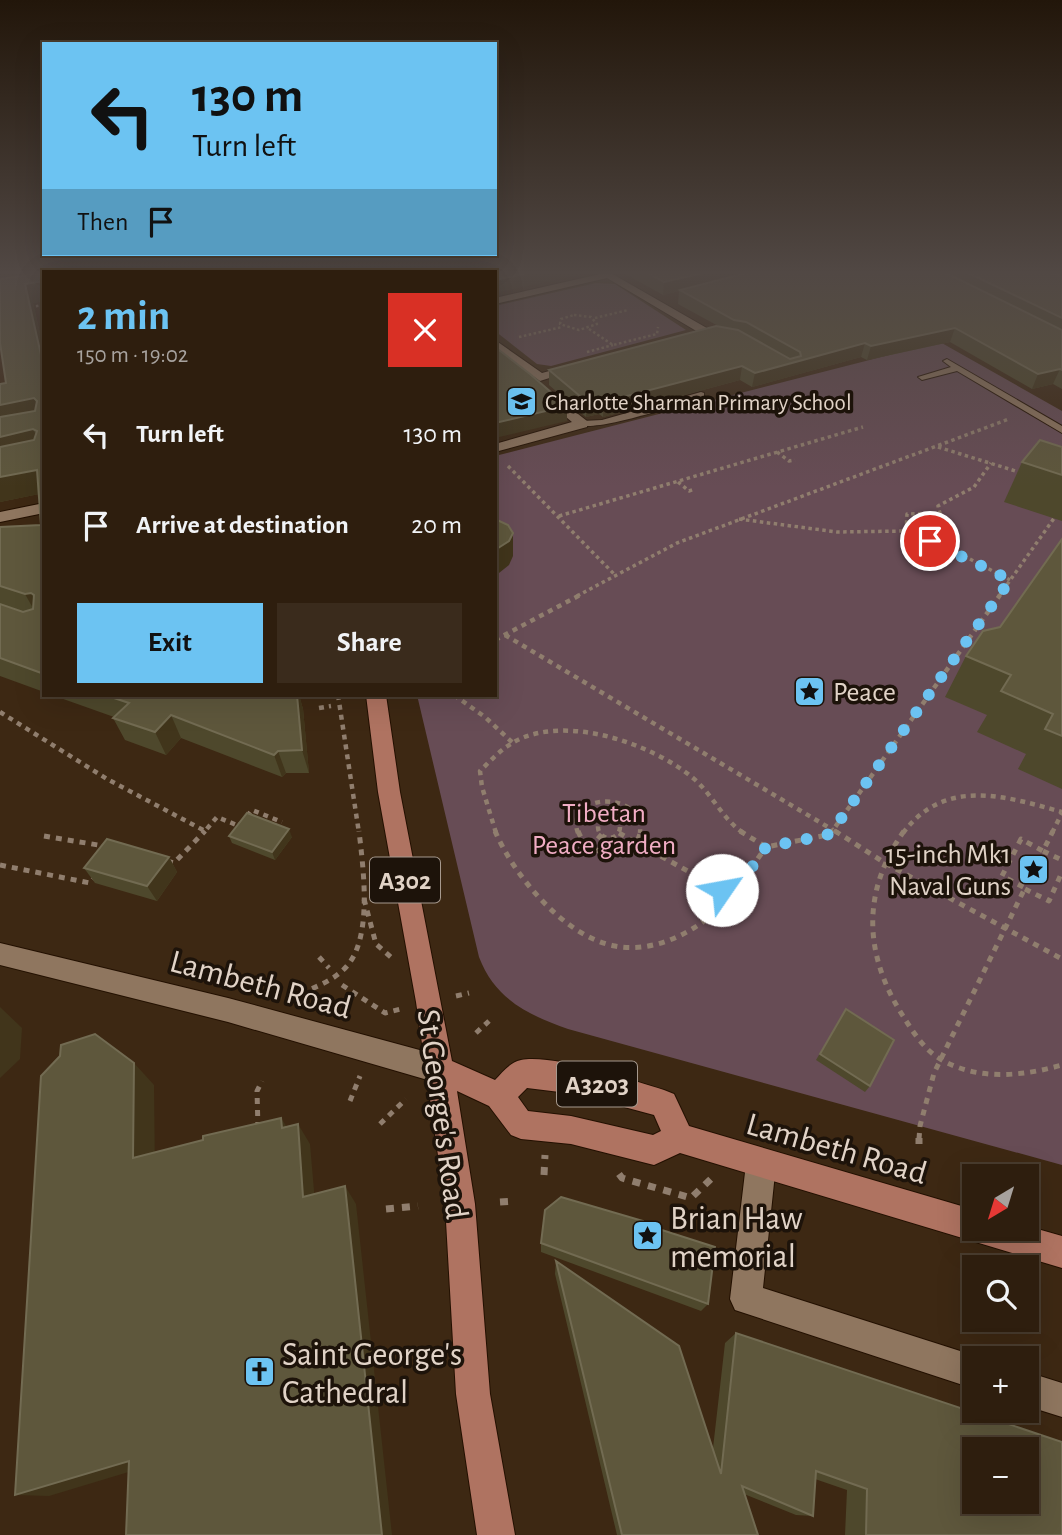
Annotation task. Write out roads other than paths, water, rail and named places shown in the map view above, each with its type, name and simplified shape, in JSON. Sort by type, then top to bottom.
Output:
[{"type":"main road","name":"St George's Road","points":[[376,697],[389,792],[422,968],[460,1204],[473,1394],[496,1535]]},
{"type":"main road","name":"Lambeth Road","points":[[438,1069],[499,1096],[521,1125],[571,1130],[654,1150],[679,1138],[962,1222]]},
{"type":"main road","name":"A3203","points":[[499,1096],[521,1074],[548,1075],[598,1084],[664,1104],[679,1138]]},
{"type":"main road","points":[[1025,1241],[1062,1252]]},
{"type":"street","points":[[497,345],[540,377]]},
{"type":"street","points":[[540,377],[589,358]]},
{"type":"street","points":[[540,377],[538,386],[582,424]]},
{"type":"street","points":[[497,447],[582,424]]},
{"type":"street","points":[[0,517],[42,508]]},
{"type":"street","name":"Lambeth Road","points":[[0,954],[260,1019],[438,1069]]},
{"type":"street","points":[[761,1164],[746,1299],[962,1368]]},
{"type":"street","points":[[1039,1393],[1062,1400]]},
{"type":"lane","points":[[947,361],[1062,430]]},
{"type":"lane","points":[[922,377],[958,368]]},
{"type":"lane","points":[[582,424],[602,423],[701,395]]},
{"type":"place","name":"Charlotte Sharman Primary School","points":[[522,402]]},
{"type":"place","name":"Peace","points":[[810,691]]},
{"type":"place","name":"15-inch Mk1 Naval Guns","points":[[1034,869]]},
{"type":"place","name":"Brian Haw memorial","points":[[647,1236]]},
{"type":"place","name":"Saint George's Cathedral","points":[[259,1372]]},
{"type":"park label","name":"Tibetan Peace garden","points":[[604,828]]}]
